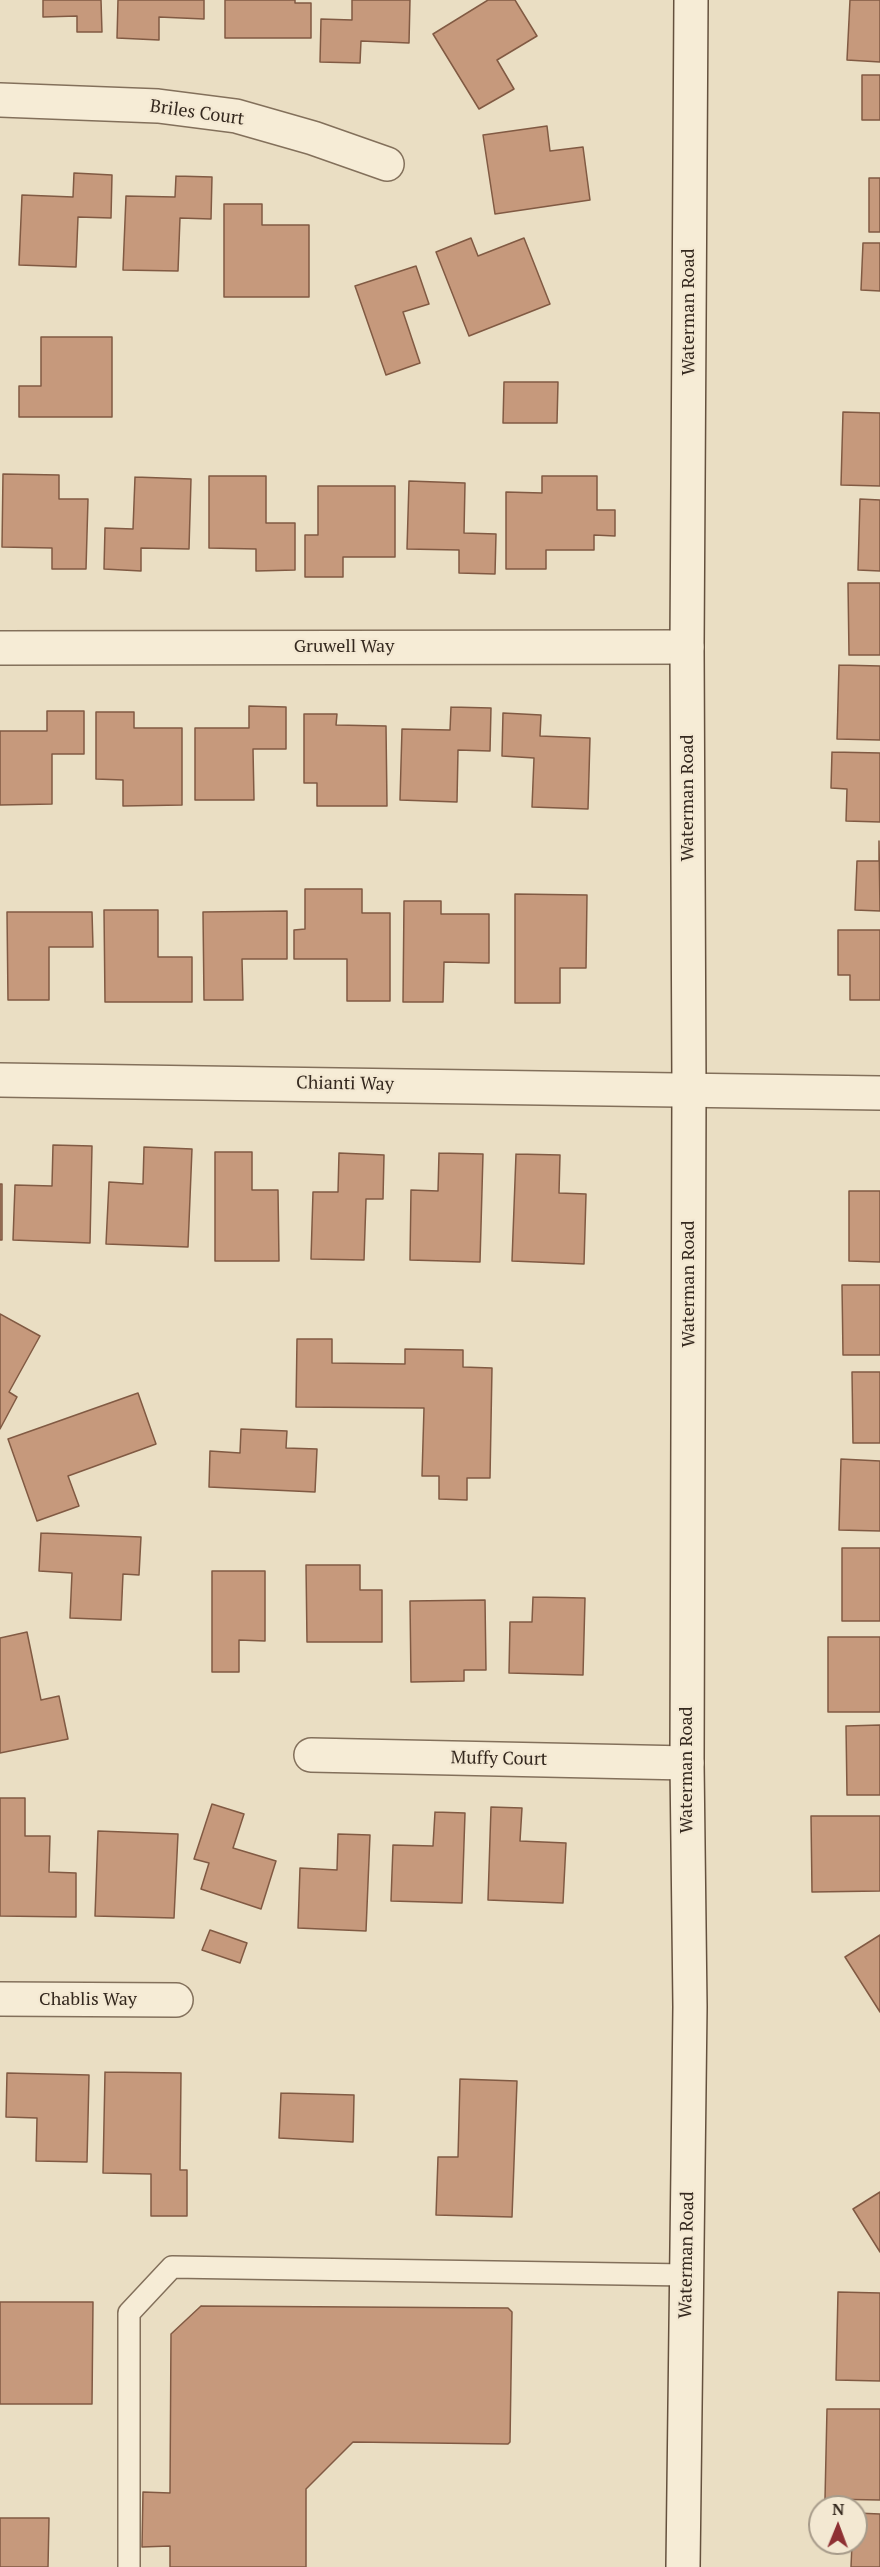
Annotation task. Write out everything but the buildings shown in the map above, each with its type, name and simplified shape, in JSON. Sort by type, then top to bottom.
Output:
[{"type":"main road","name":"Waterman Road","points":[[683,2567],[690,2007],[687,1763],[689,1088],[687,647],[691,0]]},
{"type":"main road","name":"Briles Court","points":[[0,100],[158,106],[236,116],[313,138],[387,164]]},
{"type":"main road","name":"Gruwell Way","points":[[0,648],[687,647]]},
{"type":"main road","name":"Chianti Way","points":[[0,1080],[689,1088],[880,1093]]},
{"type":"main road","name":"Muffy Court","points":[[311,1755],[687,1763]]},
{"type":"main road","name":"Chablis Way","points":[[0,1999],[176,2000]]},
{"type":"lane","points":[[129,2567],[129,2313],[172,2267],[687,2275]]}]
